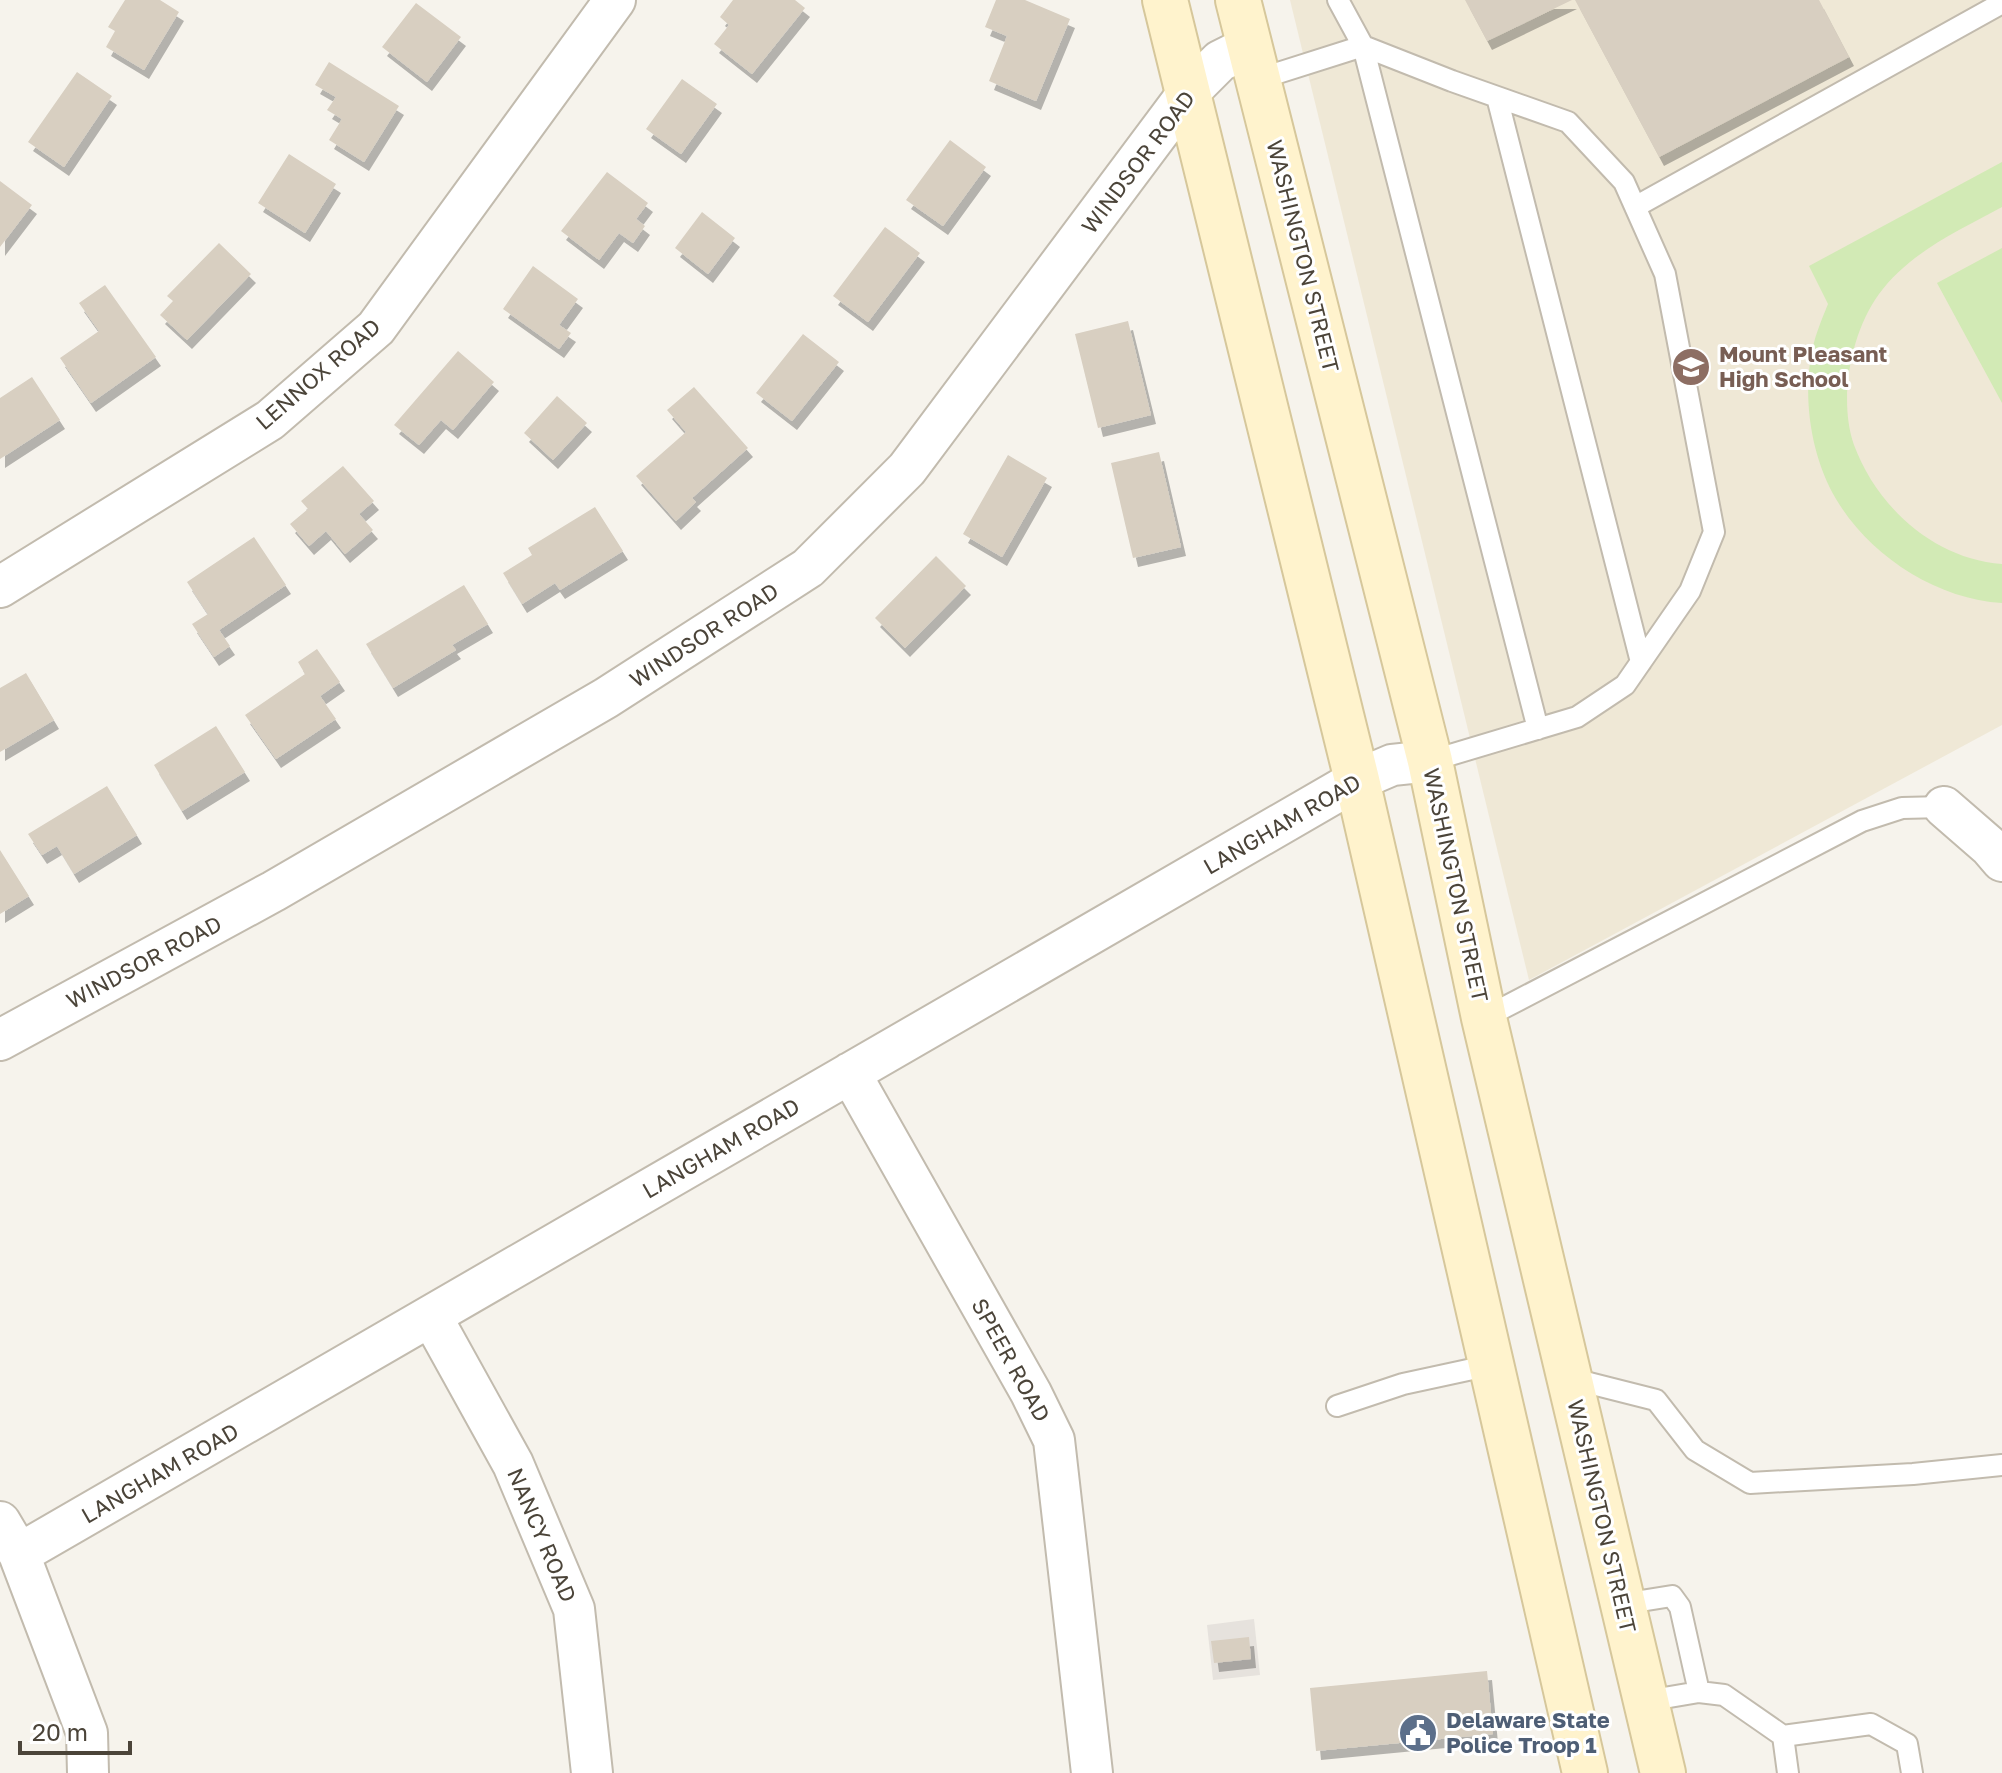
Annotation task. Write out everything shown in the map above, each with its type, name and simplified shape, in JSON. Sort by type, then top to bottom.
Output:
[{"type":"main road","points":[[1165,0],[1357,780],[1585,1773]]},
{"type":"main road","name":"WASHINGTON STREET","points":[[1238,0],[1430,761],[1484,1018],[1663,1773]]},
{"type":"main road","points":[[1415,1032],[1484,1018]]},
{"type":"street","name":"LENNOX ROAD","points":[[0,587],[270,420],[376,328],[615,0]]},
{"type":"street","name":"WINDSOR ROAD","points":[[0,1040],[274,891],[606,698],[808,568],[907,469],[1188,93],[1220,61],[1254,63]]},
{"type":"street","name":"LANGHAM ROAD","points":[[10,1538],[431,1316],[1357,780],[1392,765],[1430,761]]},
{"type":"street","points":[[1944,807],[2002,861]]},
{"type":"street","name":"SPEER ROAD","points":[[850,1073],[1031,1393],[1054,1440],[1092,1773]]},
{"type":"street","name":"NANCY ROAD","points":[[431,1316],[513,1464],[574,1609],[592,1773]]},
{"type":"street","points":[[10,1538],[87,1733],[88,1773]]},
{"type":"lane","points":[[1338,0],[1363,46],[1538,729]]},
{"type":"lane","points":[[1635,207],[2002,3]]},
{"type":"lane","points":[[1254,63],[1363,46],[1568,122],[1624,182],[1665,274],[1714,532],[1690,591],[1625,685],[1577,717],[1430,761]]},
{"type":"lane","points":[[1497,97],[1641,662]]},
{"type":"lane","points":[[1484,1018],[1862,821],[1902,808],[1944,807]]},
{"type":"lane","points":[[1337,1406],[1403,1384],[1491,1365]]},
{"type":"lane","points":[[1569,1378],[1656,1400],[1695,1450],[1750,1483],[1913,1474],[2002,1465]]},
{"type":"lane","points":[[1622,1604],[1672,1596],[1680,1607],[1699,1692]]},
{"type":"lane","points":[[1646,1701],[1699,1692],[1724,1695],[1783,1736],[1871,1724],[1907,1744],[1912,1773]]},
{"type":"lane","points":[[1783,1736],[1788,1773]]},
{"type":"shaded area","name":"Mount Pleasant High School","points":[[1290,0],[2002,0],[2002,725],[1529,980]]},
{"type":"shaded area","points":[[1254,1619],[1260,1675],[1213,1680],[1207,1625]]},
{"type":"green space","points":[[2002,162],[2002,207],[1920,254],[1879,294],[1861,327],[1855,346],[1847,387],[1847,407],[1854,445],[1877,489],[1911,526],[1931,540],[1953,552],[2002,564],[2002,603],[1977,600],[1929,583],[1907,571],[1867,539],[1836,499],[1821,466],[1815,448],[1808,392],[1812,349],[1828,304],[1809,266]]},
{"type":"green space","points":[[2002,248],[2002,403],[1937,283]]},
{"type":"building","points":[[125,0],[160,0],[179,12],[144,70],[106,47],[115,31],[108,27]]},
{"type":"building","points":[[733,0],[795,0],[805,8],[752,74],[714,44],[729,25],[720,17]]},
{"type":"building","points":[[996,0],[1025,0],[1070,19],[1036,101],[989,81],[1007,36],[985,27]]},
{"type":"building","points":[[1465,0],[1572,0],[1487,41]]},
{"type":"building","points":[[1575,0],[1819,0],[1849,57],[1659,157]]},
{"type":"building","points":[[416,3],[461,37],[427,82],[382,47]]},
{"type":"building","points":[[329,62],[399,106],[364,162],[329,140],[342,119],[327,110],[336,97],[315,85]]},
{"type":"building","points":[[77,72],[112,96],[64,167],[28,142]]},
{"type":"building","points":[[682,79],[717,104],[681,154],[646,129]]},
{"type":"building","points":[[950,140],[986,167],[943,226],[906,200]]},
{"type":"building","points":[[289,154],[336,184],[305,233],[258,203]]},
{"type":"building","points":[[607,172],[648,203],[636,219],[645,226],[633,243],[619,233],[599,260],[561,231]]},
{"type":"building","points":[[0,181],[32,205],[0,247]]},
{"type":"building","points":[[702,212],[735,238],[708,274],[675,248]]},
{"type":"building","points":[[885,227],[920,253],[868,322],[833,296]]},
{"type":"building","points":[[219,243],[251,274],[187,340],[160,315],[173,301],[167,296]]},
{"type":"building","points":[[533,266],[578,299],[559,325],[571,333],[559,349],[503,309]]},
{"type":"building","points":[[105,285],[156,357],[91,403],[60,358],[99,331],[79,303]]},
{"type":"building","points":[[1128,321],[1151,415],[1098,428],[1075,334]]},
{"type":"building","points":[[803,334],[839,362],[792,421],[756,393]]},
{"type":"building","points":[[458,351],[494,382],[453,430],[441,420],[419,445],[394,425]]},
{"type":"building","points":[[32,377],[60,420],[0,459],[0,398]]},
{"type":"building","points":[[694,387],[748,448],[692,498],[696,502],[676,521],[636,476],[686,432],[667,410]]},
{"type":"building","points":[[557,396],[587,423],[553,460],[524,433]]},
{"type":"building","points":[[1159,452],[1181,547],[1133,558],[1111,463]]},
{"type":"building","points":[[1008,455],[1047,478],[1002,557],[963,534]]},
{"type":"building","points":[[343,466],[374,501],[359,514],[373,530],[345,554],[326,531],[309,546],[290,524],[308,509],[301,501]]},
{"type":"building","points":[[595,507],[623,551],[560,590],[555,583],[522,604],[503,573],[532,555],[528,548]]},
{"type":"building","points":[[254,537],[286,585],[219,630],[230,646],[214,657],[192,624],[208,614],[187,582]]},
{"type":"building","points":[[936,556],[966,586],[905,648],[875,618]]},
{"type":"building","points":[[464,585],[488,624],[452,645],[456,650],[393,688],[366,644]]},
{"type":"building","points":[[317,649],[340,682],[320,696],[336,719],[276,759],[245,715],[305,674],[298,662]]},
{"type":"building","points":[[26,673],[54,720],[0,752],[0,688]]},
{"type":"building","points":[[216,726],[245,772],[182,811],[154,765]]},
{"type":"building","points":[[107,786],[137,835],[74,874],[57,846],[42,855],[28,834]]},
{"type":"building","points":[[0,850],[29,896],[0,914]]},
{"type":"building","points":[[1249,1637],[1251,1659],[1214,1663],[1211,1641]]},
{"type":"building","points":[[1487,1671],[1493,1734],[1316,1751],[1310,1688]]},
{"type":"place","name":"Mount Pleasant High School","points":[[1691,367]]},
{"type":"place","name":"Delaware State Police Troop 1","points":[[1418,1733]]}]
